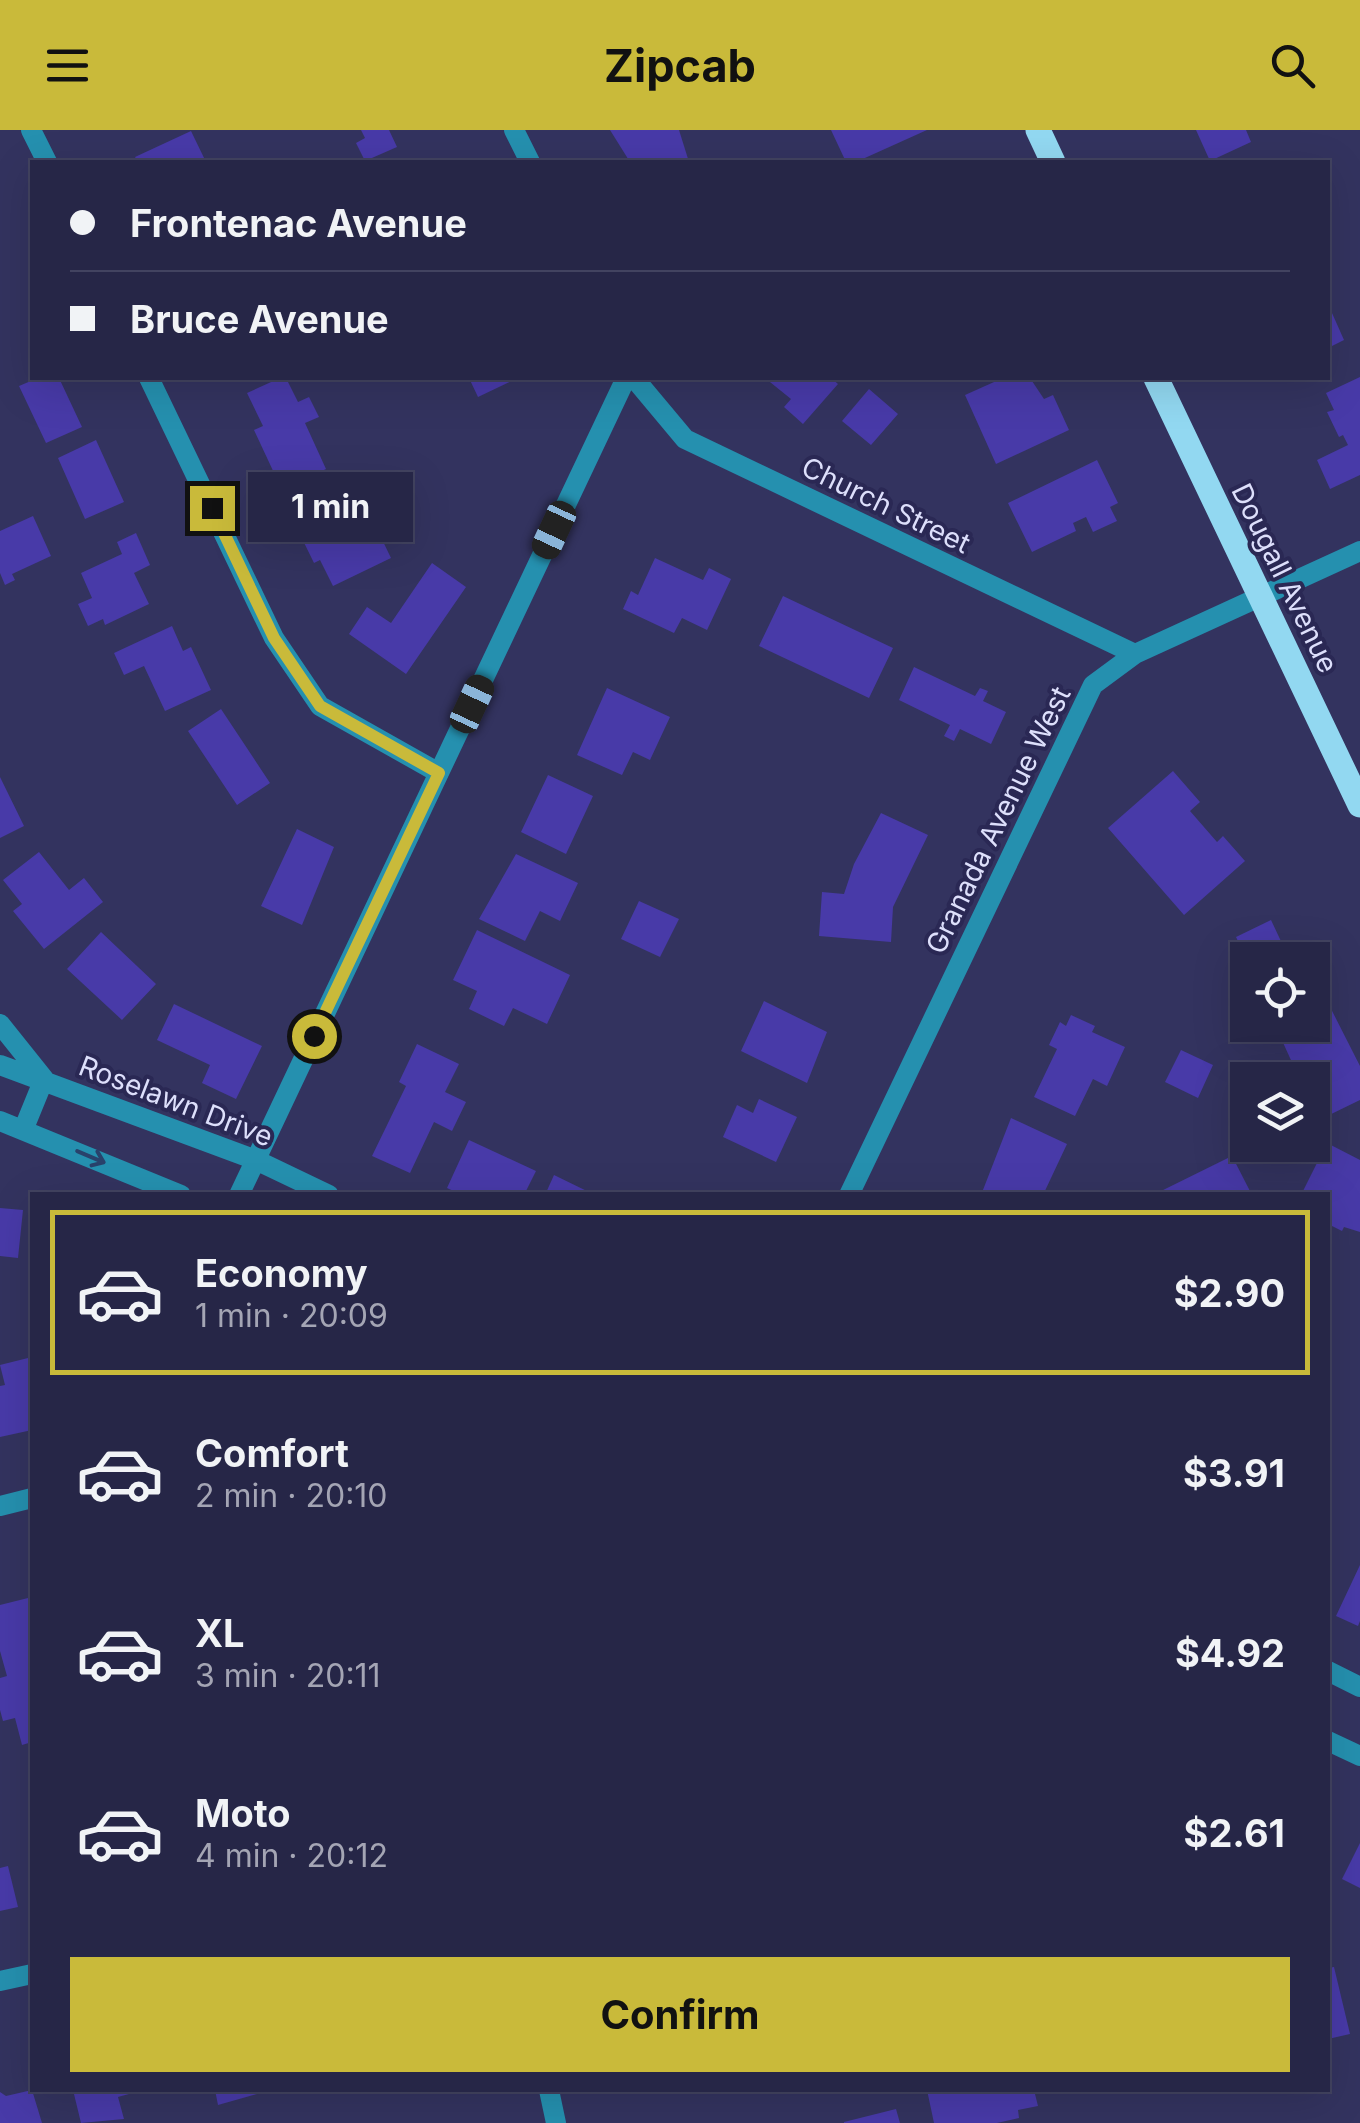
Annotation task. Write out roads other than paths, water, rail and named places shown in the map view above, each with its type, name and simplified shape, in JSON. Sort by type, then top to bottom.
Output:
[{"type":"main road","points":[[1038,130],[1053,160]]},
{"type":"main road","name":"Dougall Avenue","points":[[1157,380],[1360,805]]},
{"type":"street","points":[[31,130],[45,160]]},
{"type":"street","points":[[514,130],[529,160]]},
{"type":"street","points":[[150,380],[274,638],[320,706],[439,773]]},
{"type":"street","points":[[240,1192],[625,380]]},
{"type":"street","name":"Church Street","points":[[636,380],[685,439],[1135,654]]},
{"type":"street","name":"Granada Avenue West","points":[[850,1192],[1092,685],[1135,654],[1360,551]]},
{"type":"street","points":[[0,1024],[44,1079],[24,1128]]},
{"type":"street","name":"Roselawn Drive","points":[[0,1066],[256,1160],[323,1192]]},
{"type":"street","points":[[0,1121],[175,1192]]},
{"type":"street","points":[[0,1506],[30,1498]]},
{"type":"street","points":[[1330,1672],[1360,1687]]},
{"type":"street","points":[[1330,1742],[1360,1756]]},
{"type":"street","points":[[0,1982],[30,1974]]},
{"type":"street","points":[[549,2092],[556,2123]]}]
